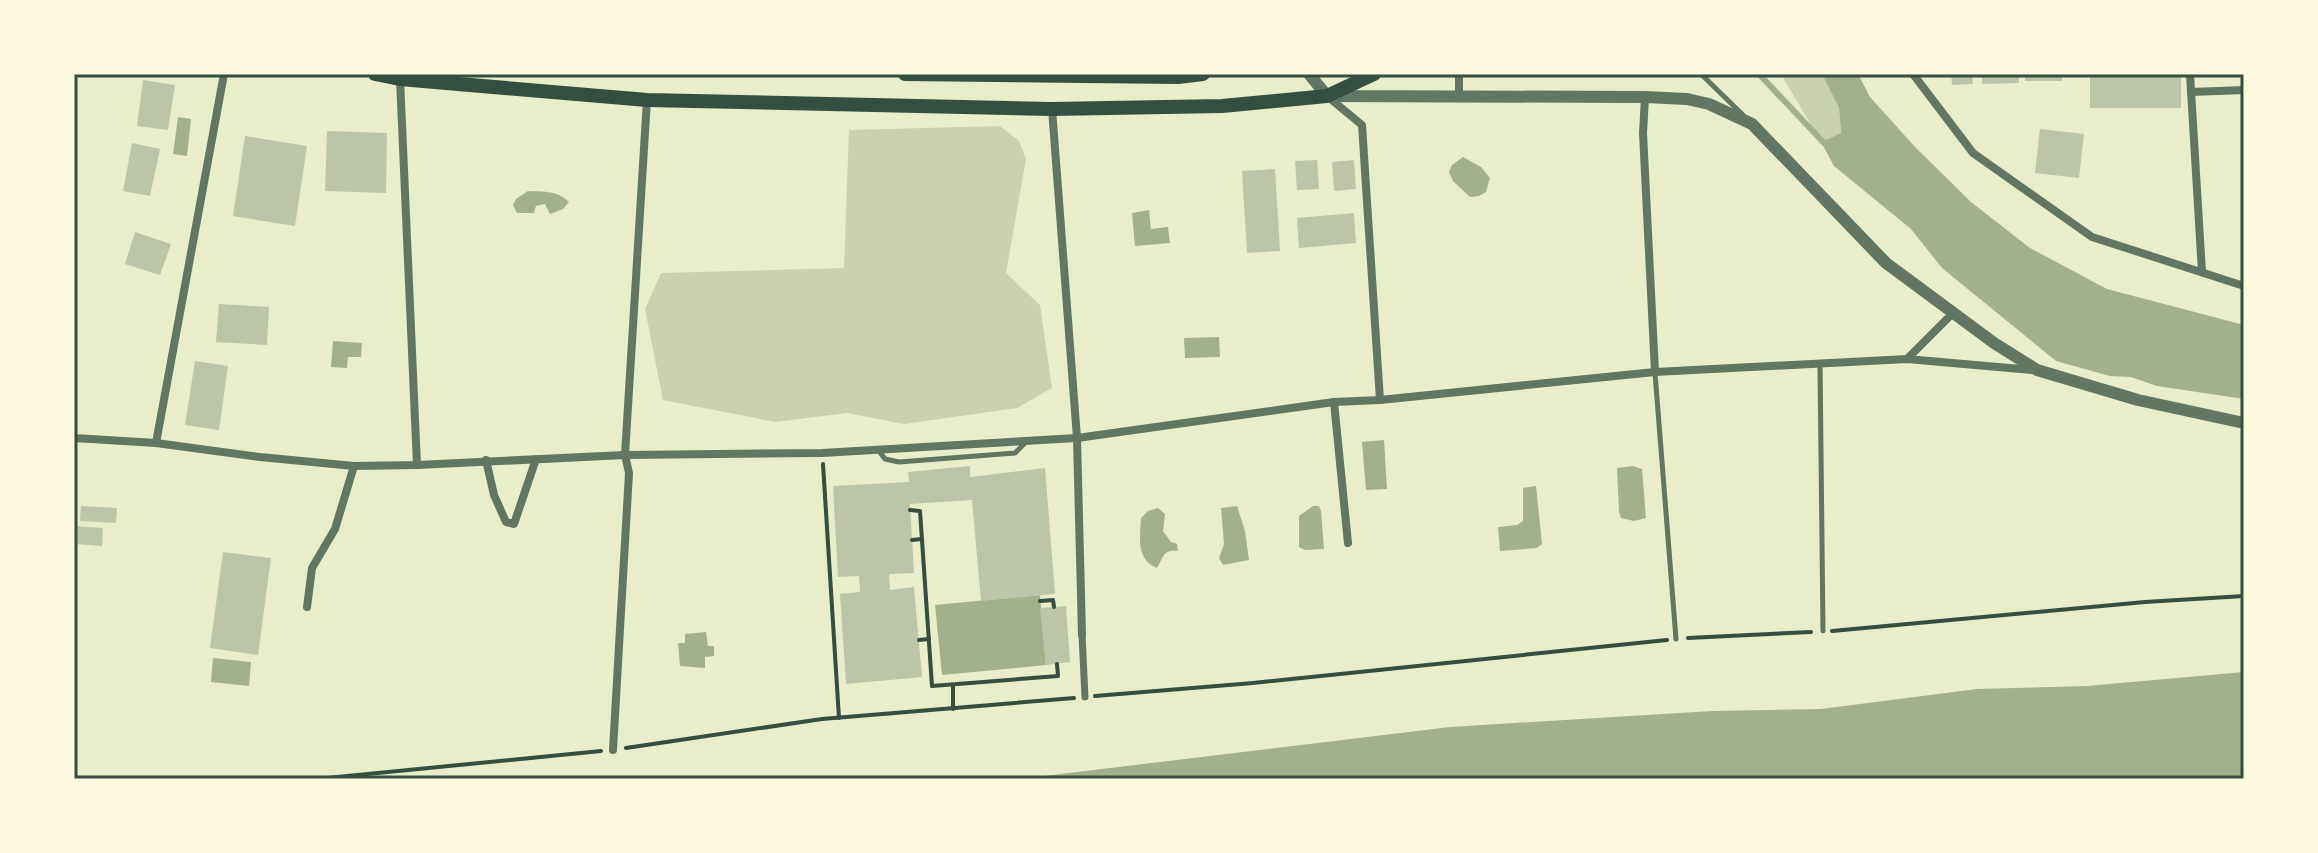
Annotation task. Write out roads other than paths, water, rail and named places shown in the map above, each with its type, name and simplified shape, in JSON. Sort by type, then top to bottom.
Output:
[{"type":"main road","points":[[375,74],[400,79],[647,100],[1052,109],[1222,106],[1327,96],[1374,74]]},
{"type":"main road","points":[[905,74],[1178,77],[1203,74]]},
{"type":"street","points":[[156,443],[224,74]]},
{"type":"street","points":[[1309,74],[1327,96],[1362,125],[1380,400]]},
{"type":"street","points":[[1459,74],[1459,96]]},
{"type":"street","points":[[1913,74],[1973,153],[2092,237],[2244,286]]},
{"type":"street","points":[[2190,74],[2202,272]]},
{"type":"street","points":[[400,79],[417,465]]},
{"type":"street","points":[[2191,92],[2244,90]]},
{"type":"street","points":[[1327,96],[1645,97],[1687,99],[1709,104],[1752,124],[1886,263],[2037,370]]},
{"type":"street","points":[[1645,97],[1643,133],[1655,372]]},
{"type":"street","points":[[613,750],[629,473],[625,455],[647,100]]},
{"type":"street","points":[[1052,109],[1077,438],[1085,697]]},
{"type":"street","points":[[1907,359],[1953,313]]},
{"type":"street","points":[[74,438],[156,443],[354,466],[625,455],[822,453],[1077,438],[1334,402],[1655,372],[1907,359],[2037,370],[2138,400],[2244,423]]},
{"type":"street","points":[[1334,402],[1348,543]]},
{"type":"street","points":[[486,460],[494,495],[506,522],[514,524],[536,459]]},
{"type":"street","points":[[307,607],[312,568],[335,529],[354,466]]},
{"type":"lane","points":[[1701,74],[1752,124]]},
{"type":"lane","points":[[1820,363],[1823,631]]},
{"type":"lane","points":[[1655,372],[1676,639]]},
{"type":"waterway","points":[[1759,74],[1825,144]]}]
